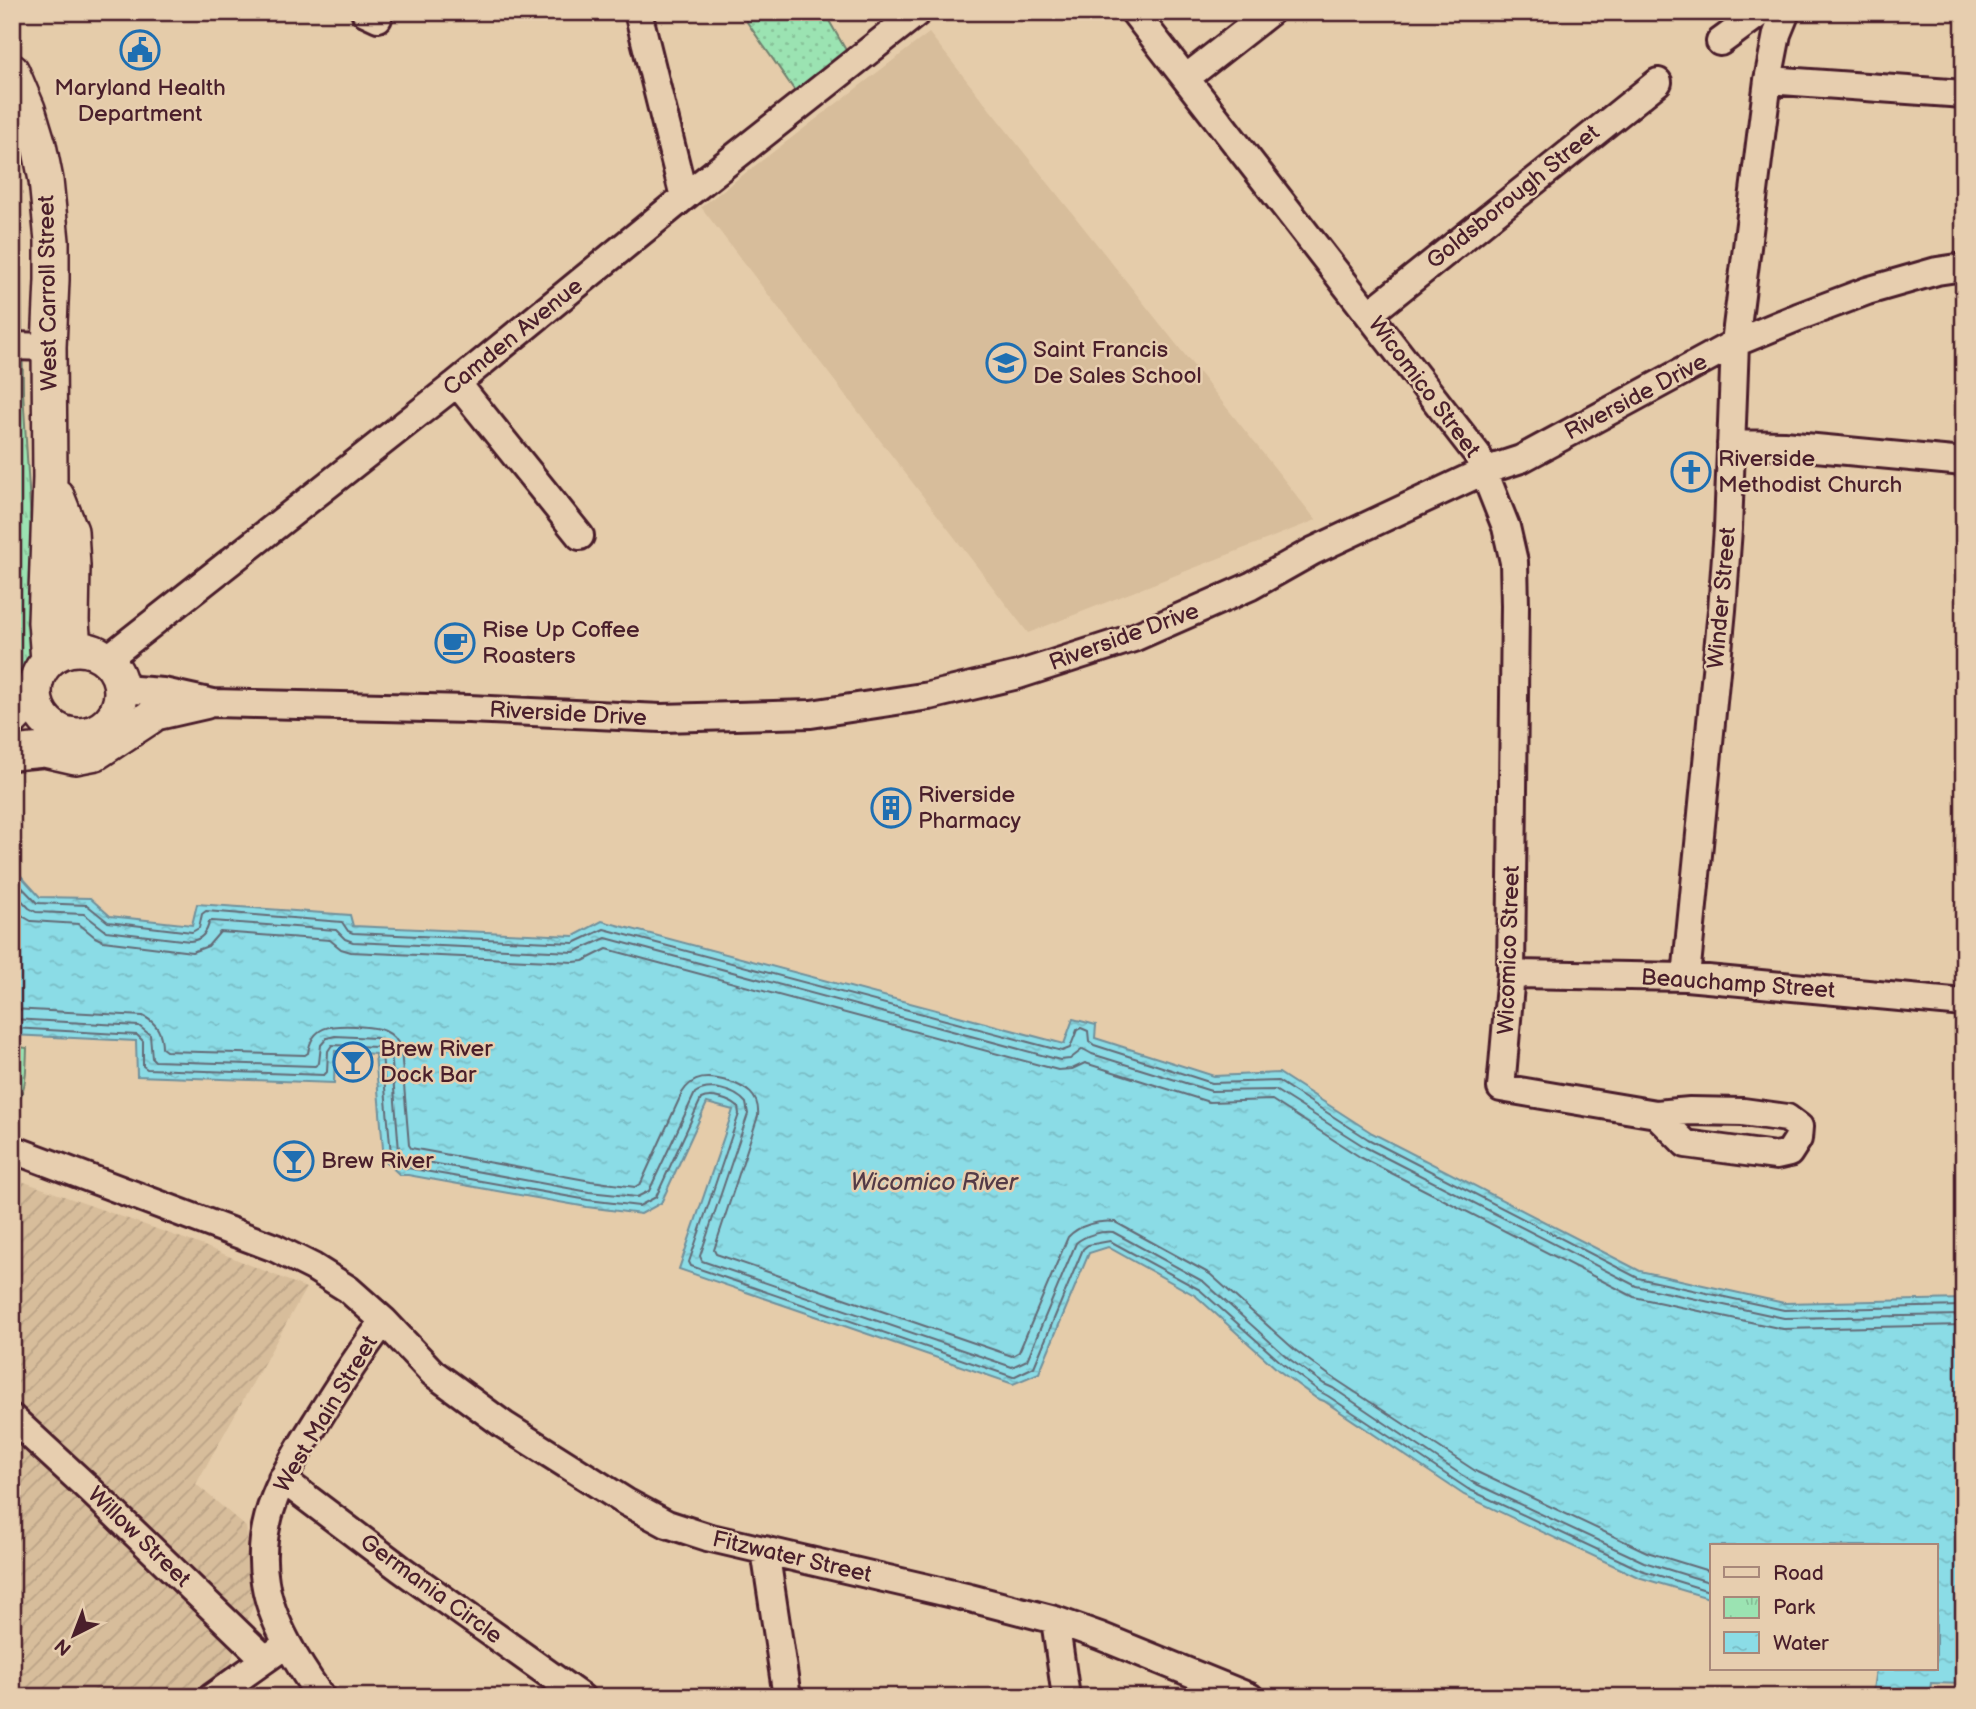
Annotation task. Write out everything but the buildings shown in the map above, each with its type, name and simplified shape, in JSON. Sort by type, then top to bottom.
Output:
[{"type":"main road","name":"West Carroll Street","points":[[12,71],[39,145],[46,180],[52,241],[50,478],[71,531],[73,566],[72,621],[61,654]]},
{"type":"main road","points":[[12,740],[21,736],[85,735],[108,723],[121,701],[122,689],[114,668],[107,659],[86,649],[61,654],[40,670],[23,707],[38,710],[47,722],[72,735]]},
{"type":"main road","points":[[12,753],[44,750],[75,757],[96,753],[149,718]]},
{"type":"street","points":[[638,12],[684,197]]},
{"type":"street","name":"Camden Avenue","points":[[107,659],[457,383],[684,197],[918,12]]},
{"type":"street","name":"Wicomico Street","points":[[1134,12],[1476,454],[1506,527],[1514,562],[1511,974],[1501,1088],[1656,1114]]},
{"type":"street","points":[[1186,78],[1270,12]]},
{"type":"street","points":[[1720,42],[1761,12]]},
{"type":"street","name":"Winder Street","points":[[1686,977],[1722,610],[1735,343],[1768,80],[1777,34],[1786,12]]},
{"type":"street","points":[[1768,80],[1964,94]]},
{"type":"street","name":"Goldsborough Street","points":[[1369,314],[1658,82]]},
{"type":"street","name":"Riverside Drive","points":[[122,689],[163,692],[213,703],[501,710],[661,718],[811,714],[929,696],[1018,675],[1133,638],[1251,586],[1313,551],[1484,471],[1521,459],[1735,343],[1867,291],[1937,271],[1964,267]]},
{"type":"street","points":[[12,346],[49,348]]},
{"type":"street","points":[[457,383],[580,536]]},
{"type":"street","points":[[1731,444],[1784,445],[1964,462]]},
{"type":"street","name":"Riverside Drive","points":[[108,723],[149,718],[213,703]]},
{"type":"street","name":"Beauchamp Street","points":[[1511,974],[1686,977],[1964,1003]]},
{"type":"street","name":"West Main Street","points":[[13,1151],[275,1248],[348,1289],[384,1321],[346,1374],[282,1479],[271,1508],[263,1543],[265,1583],[279,1628],[321,1697]]},
{"type":"street","name":"Fitzwater Street","points":[[384,1321],[433,1373],[504,1425],[626,1502],[667,1524],[707,1537],[1055,1620],[1250,1697]]},
{"type":"street","name":"Willow Street","points":[[12,1418],[265,1659]]},
{"type":"street","name":"Germania Circle","points":[[282,1479],[401,1569],[582,1697]]},
{"type":"street","points":[[765,1550],[787,1697]]},
{"type":"street","points":[[1055,1620],[1066,1697]]},
{"type":"street","points":[[212,1697],[288,1644]]},
{"type":"shaded area","name":"Saint Francis De Sales School","points":[[929,33],[1316,520],[1028,633],[701,207]]},
{"type":"shaded area","points":[[13,1178],[204,1246],[306,1288],[196,1484],[246,1527],[254,1604],[231,1660],[268,1697],[12,1697]]},
{"type":"green space","points":[[740,12],[824,12],[847,52],[795,91]]},
{"type":"green space","points":[[12,173],[20,207],[23,391],[37,621],[34,657],[12,693]]},
{"type":"green space","points":[[12,1046],[27,1048],[23,1090],[12,1114]]},
{"type":"water","name":"Wicomico River","points":[[12,866],[40,897],[90,898],[110,916],[192,925],[197,904],[350,915],[353,926],[574,936],[602,921],[1064,1044],[1073,1019],[1096,1025],[1095,1038],[1214,1076],[1279,1073],[1372,1133],[1640,1271],[1784,1303],[1964,1299],[1964,1684],[1931,1683],[1929,1697],[1872,1697],[1876,1670],[1938,1670],[1938,1544],[1710,1544],[1710,1598],[1638,1577],[1464,1495],[1278,1370],[1196,1296],[1108,1247],[1089,1253],[1039,1373],[1013,1384],[679,1269],[733,1110],[707,1103],[661,1203],[641,1214],[400,1175],[384,1160],[375,1054],[335,1051],[334,1083],[137,1076],[136,1041],[12,1035]]},
{"type":"place","name":"Maryland Health Department","points":[[140,50]]},
{"type":"place","name":"Saint Francis De Sales School","points":[[1006,363]]},
{"type":"place","name":"Riverside Methodist Church","points":[[1691,472]]},
{"type":"place","name":"Rise Up Coffee Roasters","points":[[455,643]]},
{"type":"place","name":"Riverside Pharmacy","points":[[891,808]]},
{"type":"place","name":"Brew River Dock Bar","points":[[353,1062]]},
{"type":"place","name":"Brew River","points":[[294,1161]]}]
